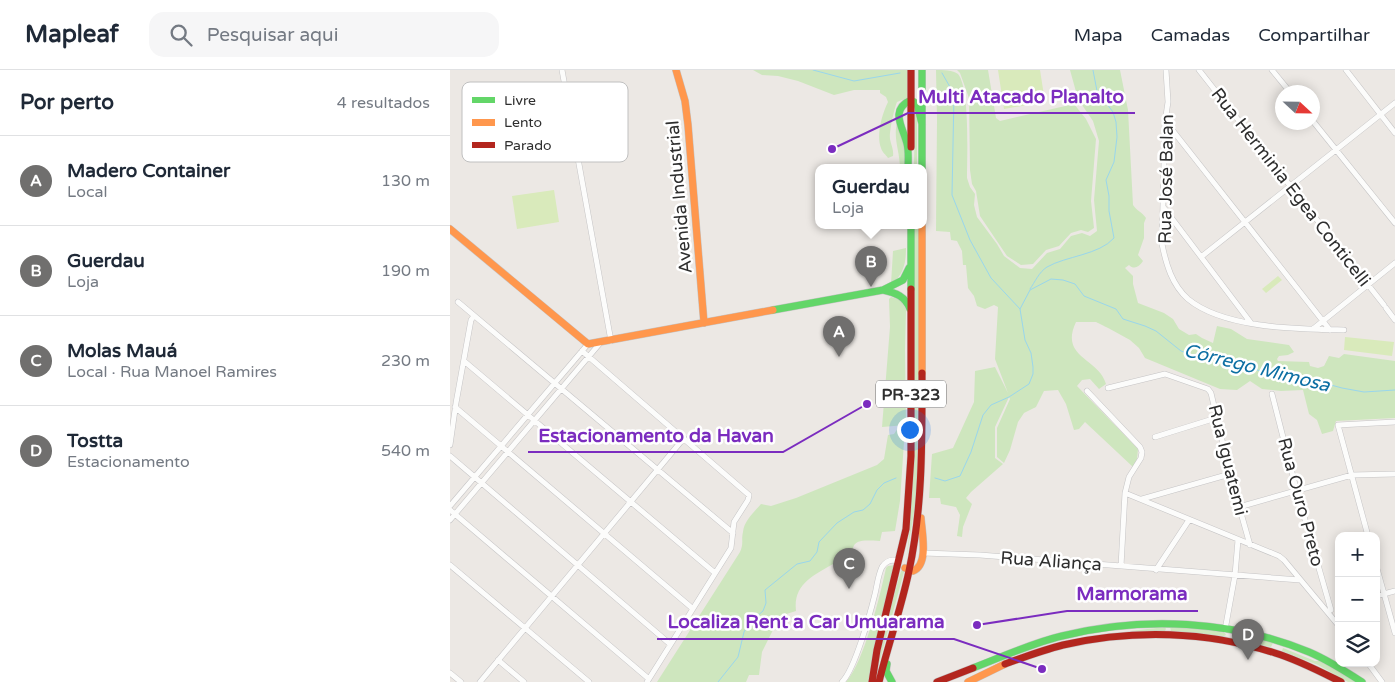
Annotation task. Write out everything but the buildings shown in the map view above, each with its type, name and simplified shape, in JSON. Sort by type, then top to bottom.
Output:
[{"type":"main road","name":"Avenida Industrial","points":[[676,70],[685,101],[688,125],[704,322]]},
{"type":"main road","points":[[910,164],[911,70]]},
{"type":"main road","points":[[922,164],[922,90],[924,70]]},
{"type":"main road","points":[[911,100],[918,107],[922,124]]},
{"type":"main road","points":[[909,164],[907,146],[898,114],[900,106],[904,102],[911,100]]},
{"type":"main road","points":[[450,228],[588,344],[883,290],[903,280],[911,263]]},
{"type":"main road","name":"PR-323","points":[[872,682],[876,650],[904,566],[911,456],[911,229]]},
{"type":"main road","name":"PR-323","points":[[879,682],[921,492],[922,229]]},
{"type":"main road","points":[[883,290],[905,298],[911,317]]},
{"type":"main road","points":[[904,566],[918,569],[921,566],[923,553],[921,492]]},
{"type":"main road","points":[[1168,625],[1168,635]]},
{"type":"main road","points":[[937,682],[1042,642],[1075,633],[1113,626],[1168,625],[1199,626],[1280,642],[1320,657],[1362,682]]},
{"type":"main road","points":[[892,627],[886,670],[892,682]]},
{"type":"main road","points":[[1228,631],[1230,641]]},
{"type":"main road","points":[[968,682],[1005,664],[1044,650],[1104,638],[1168,635],[1204,636],[1276,652],[1310,665],[1341,682]]},
{"type":"main road","points":[[1042,642],[1044,650]]},
{"type":"main road","points":[[1276,652],[1280,642]]},
{"type":"main road","points":[[976,682],[1005,664]]},
{"type":"main road","points":[[950,682],[973,668]]},
{"type":"street","name":"Rua José Balan","points":[[1166,70],[1168,102],[1165,122],[1162,244],[1168,269],[1181,292],[1205,309],[1252,323],[1288,329],[1344,330]]},
{"type":"street","name":"Rua Herminia Egea Conticelli","points":[[1199,70],[1395,320]]},
{"type":"street","points":[[1272,70],[1284,85]]},
{"type":"street","points":[[1346,70],[1395,133]]},
{"type":"street","points":[[1201,257],[1395,102]]},
{"type":"street","points":[[1165,122],[1330,330]]},
{"type":"street","points":[[1320,130],[1395,223]]},
{"type":"street","points":[[579,162],[611,340]]},
{"type":"street","points":[[1164,208],[1252,323]]},
{"type":"street","points":[[1312,329],[1395,263]]},
{"type":"street","points":[[458,302],[732,533]]},
{"type":"street","points":[[450,445],[471,320],[474,316]]},
{"type":"street","points":[[450,520],[452,512],[481,483],[601,342]]},
{"type":"street","points":[[450,506],[588,344]]},
{"type":"street","points":[[452,512],[648,680],[731,548],[734,522],[749,497],[747,492],[582,351]]},
{"type":"street","points":[[464,361],[715,572]]},
{"type":"street","name":"Rua Iguatemi","points":[[1108,388],[1159,375],[1170,375],[1208,389],[1211,393],[1230,474],[1250,545]]},
{"type":"street","points":[[1087,391],[1140,447],[1142,452],[1141,458],[1129,477],[1125,493],[1120,566]]},
{"type":"street","name":"Rua Ouro Preto","points":[[1272,394],[1329,610]]},
{"type":"street","points":[[455,408],[692,608]]},
{"type":"street","points":[[1155,436],[1216,418]]},
{"type":"street","points":[[1367,532],[1338,425],[1395,422]]},
{"type":"street","points":[[480,682],[684,438]]},
{"type":"street","points":[[450,456],[670,644]]},
{"type":"street","points":[[1141,499],[1230,474]]},
{"type":"street","points":[[1239,507],[1352,475],[1395,474]]},
{"type":"street","points":[[1125,493],[1279,556],[1329,610],[1336,622]]},
{"type":"street","points":[[1156,570],[1188,520]]},
{"type":"street","points":[[1228,631],[1238,540]]},
{"type":"street","name":"Rua Aliança","points":[[923,553],[1300,580]]},
{"type":"street","points":[[842,682],[848,676],[852,665],[882,568],[887,562],[894,560],[904,566]]},
{"type":"street","points":[[450,565],[589,682]]},
{"type":"street","points":[[1379,577],[1395,633]]},
{"type":"street","points":[[1380,595],[1395,591]]},
{"type":"street","points":[[1329,610],[1335,608]]},
{"type":"street","points":[[498,660],[524,682]]},
{"type":"street","points":[[1371,667],[1382,682]]},
{"type":"street","points":[[450,673],[461,682]]},
{"type":"green space","points":[[753,70],[907,70],[907,98],[897,102],[891,127],[890,139],[893,156],[888,158],[882,151],[880,143],[880,125],[888,102],[886,97],[880,93],[880,90],[854,90],[834,95],[798,81],[778,76],[762,75]]},
{"type":"green space","points":[[936,70],[948,70],[956,73],[962,82],[967,123],[967,178],[975,194],[974,205],[977,217],[1004,256],[1020,268],[1032,269],[1047,253],[1060,249],[1071,236],[1082,233],[1090,236],[1097,231],[1094,200],[1099,141],[1093,121],[1078,99],[1070,70],[1120,70],[1128,110],[1133,205],[1146,218],[1144,238],[1138,255],[1143,261],[1136,267],[1129,265],[1125,268],[1133,276],[1138,303],[1164,313],[1173,319],[1179,329],[1189,335],[1196,334],[1213,343],[1217,326],[1231,329],[1247,339],[1289,345],[1294,352],[1279,356],[1278,361],[1309,362],[1310,366],[1318,368],[1324,366],[1329,356],[1339,358],[1344,354],[1395,361],[1395,418],[1336,421],[1333,431],[1322,434],[1317,420],[1309,414],[1303,390],[1281,391],[1262,389],[1250,381],[1237,390],[1220,389],[1145,358],[1139,348],[1130,340],[1096,322],[1076,322],[1072,334],[1076,351],[1096,368],[1106,384],[1099,389],[1090,379],[1082,380],[1077,386],[1138,449],[1137,459],[1133,467],[1085,422],[1079,429],[1074,430],[1066,404],[1058,390],[1044,391],[1036,407],[1024,413],[1018,422],[1004,463],[997,457],[997,428],[1010,399],[1009,397],[995,427],[995,458],[1003,464],[966,498],[972,504],[963,527],[962,537],[957,536],[960,515],[956,507],[941,504],[940,498],[929,498],[932,454],[953,448],[974,402],[975,371],[995,367],[1008,393],[995,359],[998,307],[994,305],[985,309],[977,306],[974,296],[968,288],[966,265],[963,265],[962,251],[957,241],[951,240],[950,232],[936,231]]},
{"type":"green space","points":[[957,70],[988,70],[996,118],[1000,121],[1074,104],[1086,119],[1096,139],[1091,201],[1094,228],[1088,232],[1081,230],[1071,233],[1059,246],[1046,250],[1033,264],[1021,265],[1007,256],[980,216],[970,170],[969,98],[960,73]]},
{"type":"green space","points":[[998,70],[1040,70],[1045,102],[1004,109]]},
{"type":"green space","points":[[915,108],[917,120],[917,164],[914,164]]},
{"type":"green space","points":[[897,123],[904,143],[905,164],[900,164]]},
{"type":"green space","points":[[554,190],[559,222],[517,229],[512,196]]},
{"type":"green space","points":[[914,229],[919,229],[917,493],[906,561],[910,528]]},
{"type":"green space","points":[[906,248],[903,268],[899,277],[891,284],[893,251]]},
{"type":"green space","points":[[1278,276],[1282,280],[1266,293],[1262,289]]},
{"type":"green space","points":[[891,297],[901,300],[906,310],[906,425],[882,427],[890,327],[889,299]]},
{"type":"green space","points":[[1345,337],[1394,342],[1392,356],[1344,350]]},
{"type":"green space","points":[[905,427],[900,501],[895,531],[882,532],[880,541],[863,541],[855,544],[850,569],[833,564],[812,577],[801,587],[796,602],[796,611],[780,616],[762,652],[759,675],[749,675],[746,682],[657,682],[740,552],[745,524],[761,504],[771,506],[796,498],[877,465],[884,459],[888,435],[894,434],[898,428]]},
{"type":"green space","points":[[896,565],[868,682],[846,682],[853,673],[865,645],[886,568]]},
{"type":"green space","points":[[903,570],[877,671],[879,648],[901,571]]},
{"type":"green space","points":[[1165,627],[1165,631],[1130,631]]},
{"type":"green space","points":[[1170,627],[1199,628],[1225,633],[1226,635],[1171,631]]},
{"type":"green space","points":[[1236,636],[1250,639],[1255,638],[1273,643],[1271,647],[1235,639]]},
{"type":"green space","points":[[1283,648],[1315,661],[1320,661],[1356,682],[1348,682],[1318,665],[1282,651]]},
{"type":"waterway","points":[[813,70],[854,81],[900,73]]},
{"type":"waterway","points":[[1030,289],[1039,274],[1047,267],[1091,252],[1108,244],[1114,238],[1106,180],[1114,162],[1117,137],[1116,122],[1113,112],[1097,91],[1093,70]]},
{"type":"waterway","points":[[942,73],[954,94],[952,195],[970,240],[991,278],[1020,309]]},
{"type":"waterway","name":"Córrego Mimosa","points":[[935,478],[945,481],[960,476],[971,452],[983,415],[991,405],[1009,397],[1029,384],[1033,374],[1033,367],[1031,353],[1025,340],[1020,309],[1030,290],[1051,279],[1075,284],[1084,296],[1116,309],[1123,319],[1156,331],[1181,351],[1193,355],[1229,361],[1270,374],[1298,376],[1364,392],[1395,390]]},
{"type":"waterway","points":[[718,682],[738,657],[744,632],[749,623],[763,611],[766,603],[765,590],[797,564],[810,561],[817,552],[819,542],[837,523],[854,512],[863,510],[870,504],[877,490],[884,483],[896,478]]},
{"type":"traffic: fast","points":[[922,70],[922,164]]},
{"type":"traffic: fast","points":[[908,164],[908,147],[899,119],[899,114],[904,104],[911,100],[917,104],[922,124]]},
{"type":"traffic: fast","points":[[911,229],[911,289]]},
{"type":"traffic: fast","points":[[773,310],[883,290],[903,280],[909,268]]},
{"type":"traffic: fast","points":[[883,290],[900,296],[906,301],[910,309]]},
{"type":"traffic: fast","points":[[973,668],[1017,650],[1062,636],[1124,626],[1187,624],[1249,633],[1280,641],[1309,652],[1362,682]]},
{"type":"traffic: fast","points":[[887,664],[886,671],[892,682]]},
{"type":"traffic: slow","points":[[676,70],[685,101],[688,125],[704,323]]},
{"type":"traffic: slow","points":[[450,229],[588,344],[773,310]]},
{"type":"traffic: slow","points":[[922,229],[922,373]]},
{"type":"traffic: slow","points":[[905,568],[913,571],[918,568],[923,556],[921,518]]},
{"type":"traffic: slow","points":[[968,682],[1005,664]]},
{"type":"traffic: jam","points":[[911,70],[911,147]]},
{"type":"traffic: jam","points":[[872,682],[877,650],[906,529],[911,456],[911,289]]},
{"type":"traffic: jam","points":[[879,682],[906,585],[914,547],[921,473],[922,373]]},
{"type":"traffic: jam","points":[[1005,664],[1056,647],[1089,640],[1116,636],[1170,635],[1223,640],[1275,653],[1341,682]]},
{"type":"traffic: jam","points":[[937,682],[973,668]]},
{"type":"place","name":"Multi Atacado Planalto","points":[[832,149]]},
{"type":"place","name":"Guerdau","points":[[871,287]]},
{"type":"place","name":"Madero Container","points":[[839,357]]},
{"type":"place","name":"Estacionamento da Havan","points":[[867,404]]},
{"type":"place","name":"Molas Mauá","points":[[849,589]]},
{"type":"place","name":"Marmorama","points":[[977,625]]},
{"type":"place","name":"Tostta","points":[[1248,660]]},
{"type":"place","name":"Localiza Rent a Car Umuarama","points":[[1042,669]]}]
